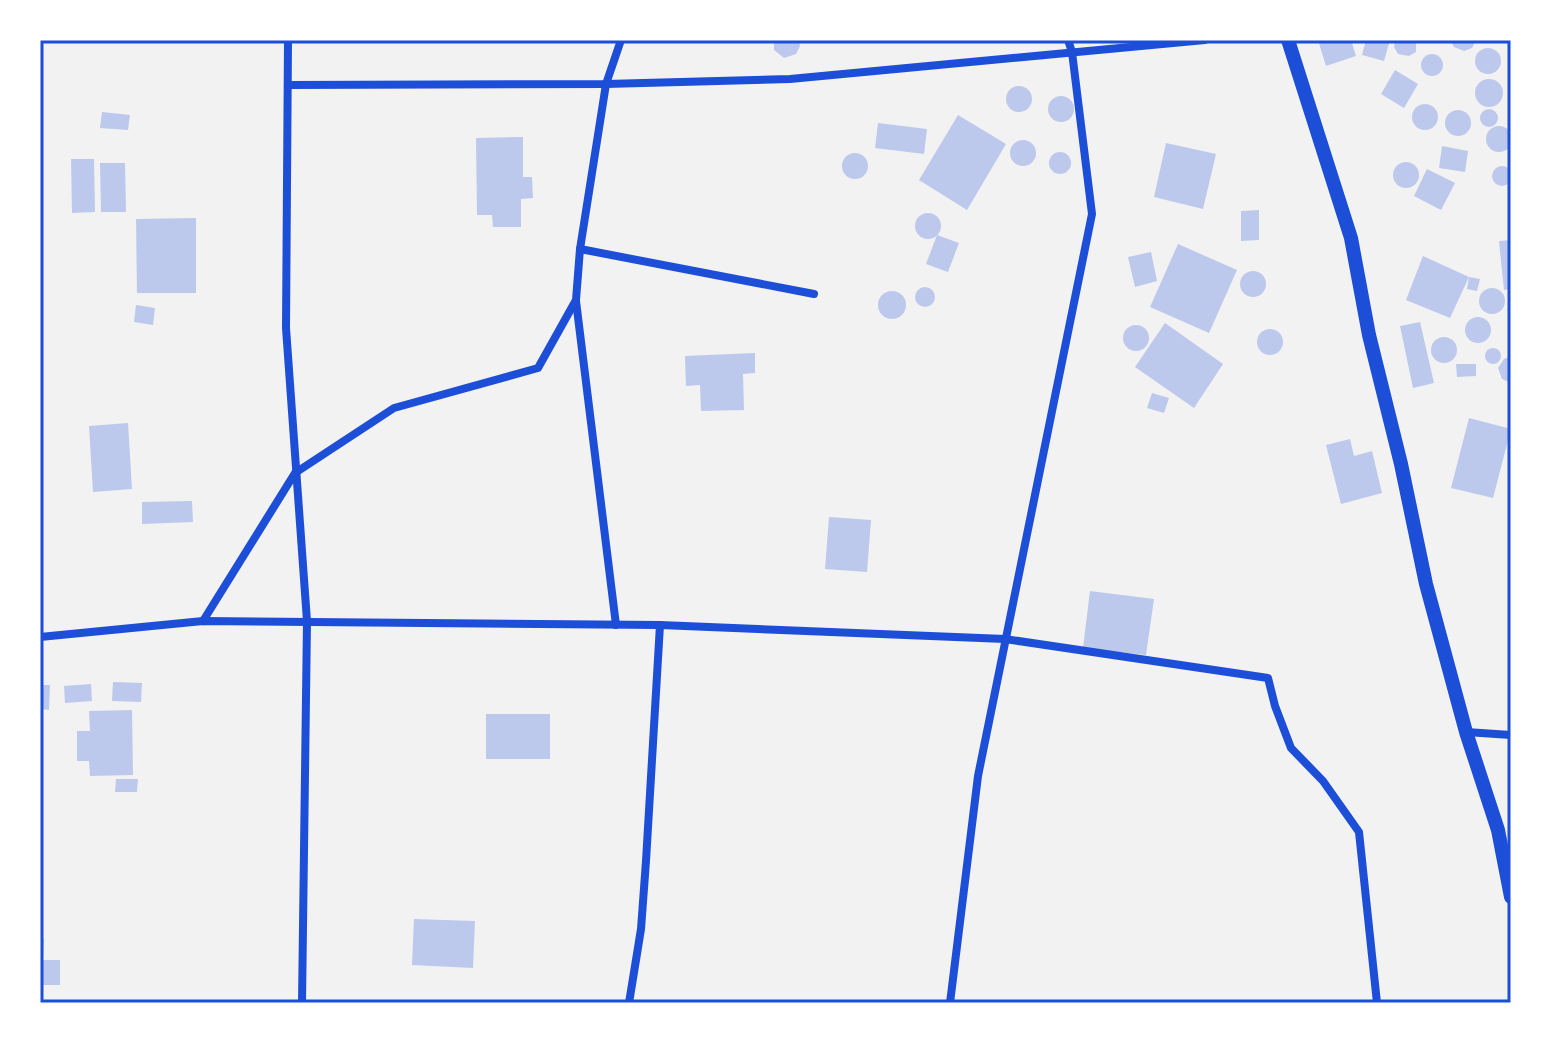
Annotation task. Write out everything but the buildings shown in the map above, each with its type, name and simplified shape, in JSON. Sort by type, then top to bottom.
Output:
[{"type":"street","points":[[288,40],[286,328],[307,621],[302,1003]]},
{"type":"street","points":[[616,625],[576,300],[580,249],[606,84],[621,40]]},
{"type":"street","points":[[950,1003],[978,776],[1092,214],[1068,40]]},
{"type":"street","points":[[289,85],[606,84],[790,79],[1205,40]]},
{"type":"street","points":[[1288,40],[1351,238],[1369,335],[1401,464],[1426,584],[1466,732],[1498,830],[1511,897]]},
{"type":"street","points":[[580,249],[814,294]]},
{"type":"street","points":[[203,621],[295,473],[394,408],[538,368],[576,300]]},
{"type":"street","points":[[40,637],[203,621],[660,625],[1005,639],[1268,678],[1291,748],[1323,781],[1359,832],[1377,1003]]},
{"type":"street","points":[[629,1003],[641,929],[660,625]]},
{"type":"street","points":[[1466,732],[1511,735]]}]
